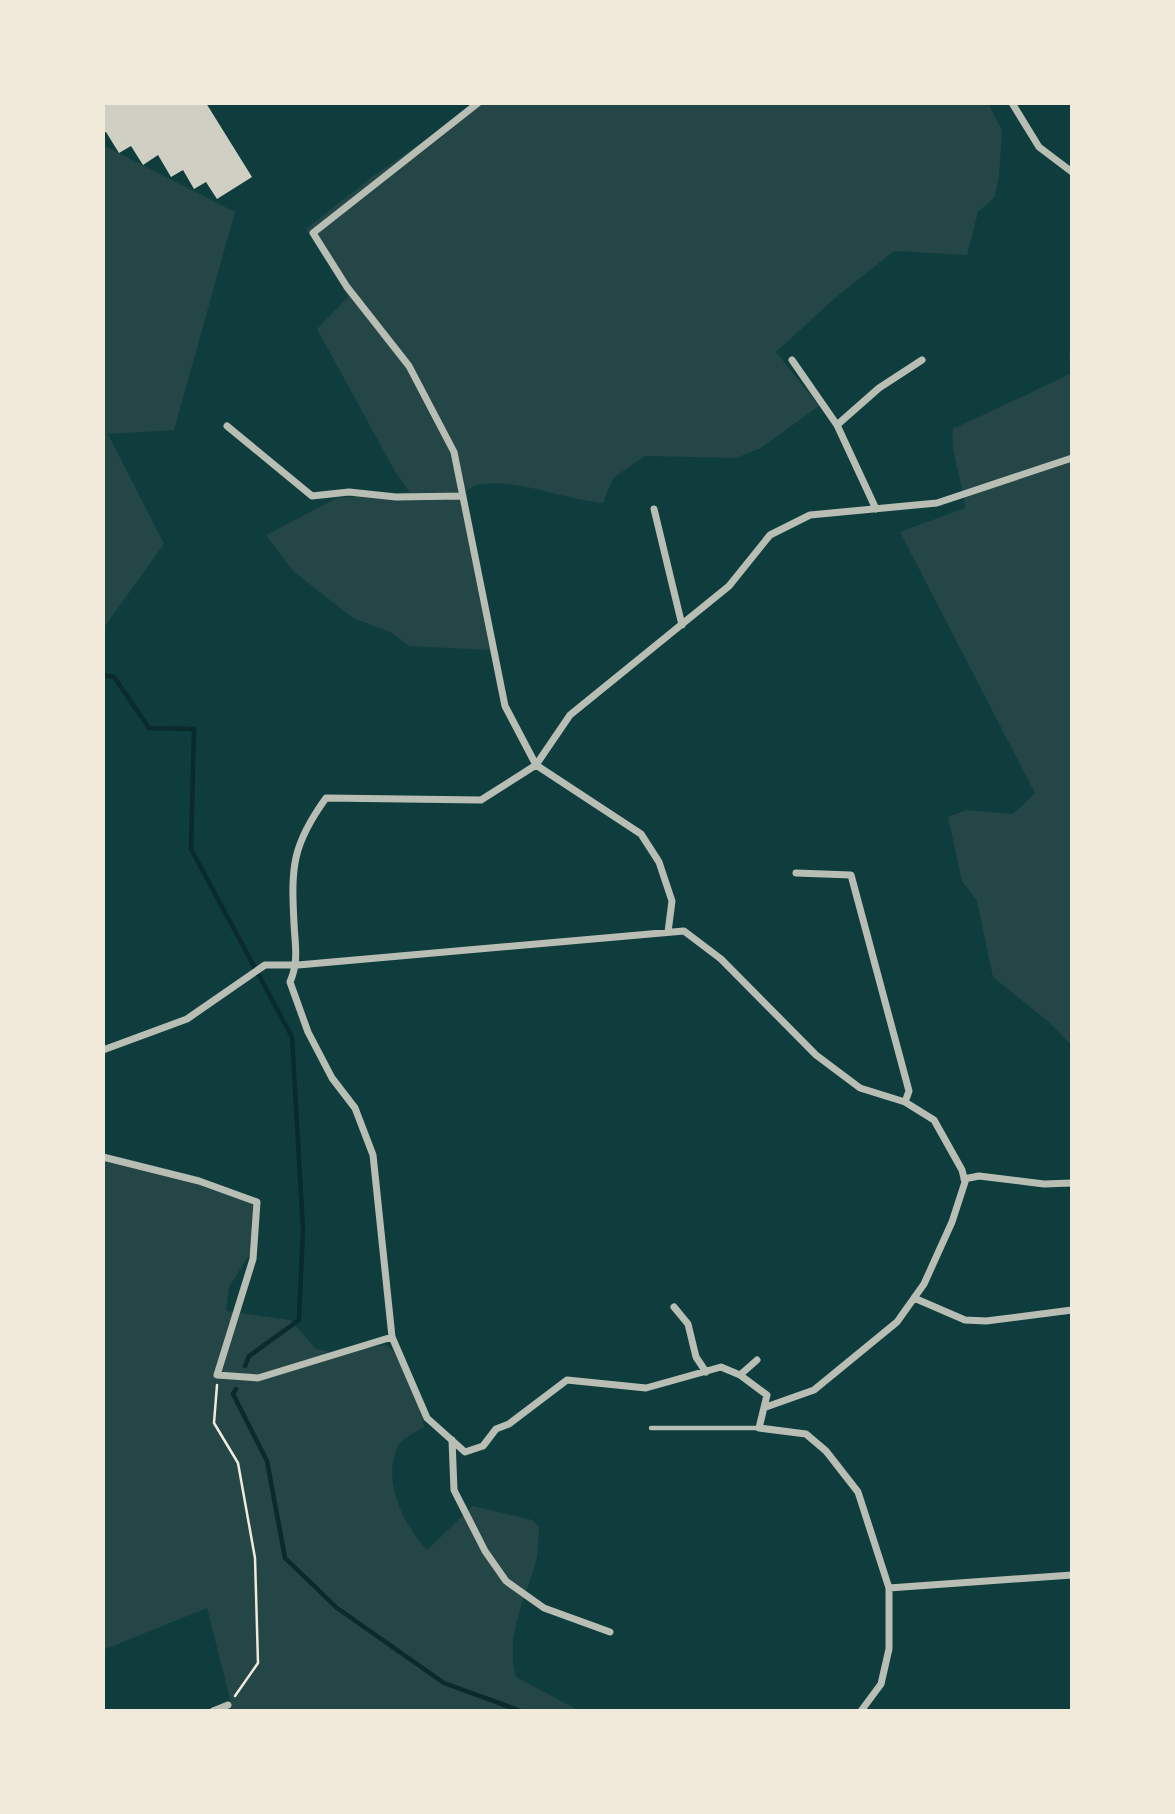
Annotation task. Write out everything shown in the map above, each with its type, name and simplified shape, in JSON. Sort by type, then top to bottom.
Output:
[{"type":"street","points":[[478,103],[313,233],[347,287],[409,366],[454,452],[505,705],[536,765],[640,834],[659,862],[671,901],[668,932]]},
{"type":"street","points":[[1012,103],[1039,147],[1072,172]]},
{"type":"street","points":[[837,425],[879,388],[922,359]]},
{"type":"street","points":[[792,360],[837,425],[876,509]]},
{"type":"street","points":[[227,426],[312,496],[349,492],[396,497],[463,496]]},
{"type":"street","points":[[861,1711],[881,1684],[889,1649],[889,1588],[858,1492],[826,1451],[806,1434],[758,1428],[766,1407],[767,1395],[740,1375],[721,1367],[646,1388],[567,1380],[520,1417],[496,1429],[483,1446],[465,1452],[427,1418],[392,1336],[373,1155],[355,1108],[332,1078],[308,1032],[290,982],[298,965],[293,860],[310,819],[326,798],[481,800],[536,765],[570,715],[729,586],[770,535],[810,515],[937,503],[1072,458]]},
{"type":"street","points":[[654,509],[682,625]]},
{"type":"street","points":[[796,873],[851,875],[909,1091],[905,1101]]},
{"type":"street","points":[[103,1051],[187,1019],[265,965],[298,965],[684,931],[721,959],[816,1055],[860,1088],[905,1101],[934,1120],[964,1179],[953,1222],[924,1284],[897,1322],[814,1390],[766,1407]]},
{"type":"street","points":[[103,1157],[199,1181],[257,1202],[253,1259],[217,1375],[258,1378],[392,1336]]},
{"type":"street","points":[[964,1179],[1005,1178],[1044,1184],[1072,1183]]},
{"type":"street","points":[[914,1298],[965,1320],[986,1321],[1072,1310]]},
{"type":"street","points":[[674,1307],[688,1324],[696,1357],[706,1372]]},
{"type":"street","points":[[740,1375],[757,1360]]},
{"type":"street","points":[[452,1440],[454,1490],[485,1551],[506,1581],[544,1608],[610,1632]]},
{"type":"street","points":[[889,1588],[1072,1574]]},
{"type":"street","points":[[213,1711],[228,1705]]},
{"type":"lane","points":[[651,1428],[758,1428]]},
{"type":"path","points":[[217,1375],[214,1423],[239,1463],[255,1558],[258,1627],[258,1663],[228,1705]]},
{"type":"shaded area","points":[[478,103],[988,103],[1002,131],[999,176],[995,197],[978,212],[967,255],[894,251],[835,298],[776,352],[819,406],[761,448],[736,458],[645,456],[613,478],[603,503],[496,483],[477,485],[462,494],[490,650],[409,646],[392,633],[353,618],[293,571],[266,535],[337,498],[410,492],[396,473],[317,329],[348,297],[306,229],[372,177]]},
{"type":"shaded area","points":[[103,145],[235,212],[174,430],[108,434],[164,544],[103,629]]},
{"type":"shaded area","points":[[1072,351],[1072,1046],[1050,1023],[993,977],[977,901],[962,881],[948,817],[967,810],[1013,814],[1035,793],[900,532],[965,508],[953,448],[953,429],[1070,374],[1069,354]]},
{"type":"shaded area","points":[[103,1160],[260,1199],[251,1252],[229,1287],[226,1311],[290,1320],[316,1349],[330,1352],[386,1345],[401,1361],[412,1382],[424,1427],[400,1443],[393,1459],[394,1488],[403,1516],[427,1550],[473,1506],[532,1520],[539,1527],[536,1561],[514,1634],[513,1662],[516,1677],[580,1711],[225,1711],[232,1707],[207,1608],[103,1650]]},
{"type":"building","points":[[103,103],[206,103],[252,177],[217,199],[206,182],[194,189],[183,170],[171,177],[158,155],[143,165],[131,146],[119,153],[106,132],[103,133]]},
{"type":"waterway","points":[[103,675],[114,677],[149,728],[194,729],[191,849],[292,1037],[303,1229],[299,1320],[249,1356],[245,1366]]},
{"type":"waterway","points":[[236,1389],[233,1394],[267,1461],[285,1558],[337,1608],[444,1683],[521,1711]]}]
